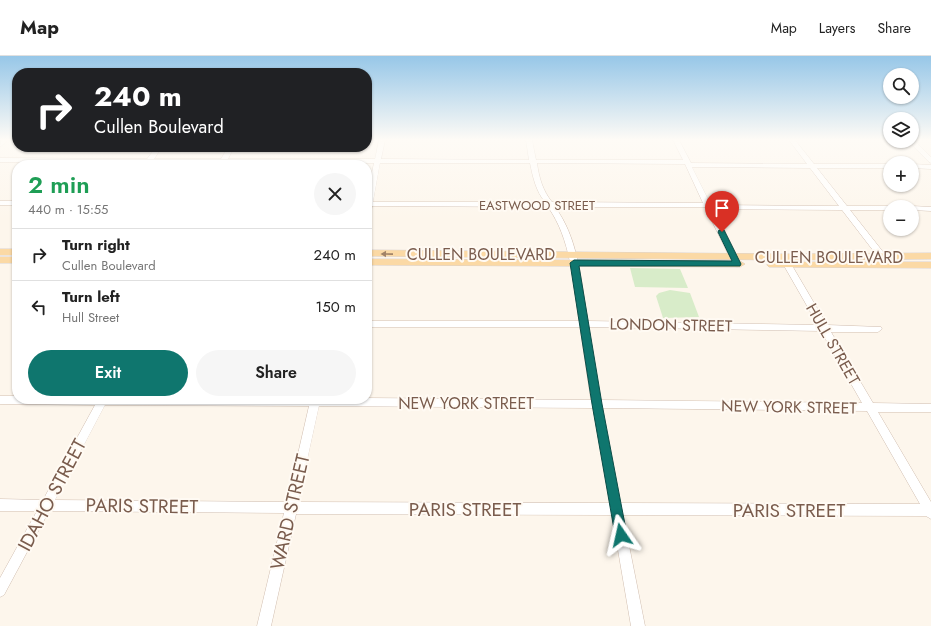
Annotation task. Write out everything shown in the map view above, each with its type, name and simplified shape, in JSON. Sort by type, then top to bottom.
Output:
[{"type":"main road","points":[[0,252],[12,252]]},
{"type":"main road","name":"CULLEN BOULEVARD","points":[[372,254],[458,258],[785,261],[931,259]]},
{"type":"main road","name":"CULLEN BOULEVARD","points":[[372,262],[458,258]]},
{"type":"main road","points":[[0,260],[12,260]]},
{"type":"street","points":[[372,186],[376,167]]},
{"type":"street","points":[[534,167],[538,184],[563,226],[573,258],[597,404],[638,626]]},
{"type":"street","points":[[689,167],[736,260]]},
{"type":"street","points":[[811,167],[885,260]]},
{"type":"street","points":[[0,203],[12,203]]},
{"type":"street","name":"EASTWOOD STREET","points":[[372,204],[883,208]]},
{"type":"street","points":[[919,208],[931,209]]},
{"type":"street","name":"HULL STREET","points":[[785,261],[930,511]]},
{"type":"street","name":"LONDON STREET","points":[[372,324],[583,324],[878,329]]},
{"type":"street","name":"NEW YORK STREET","points":[[0,400],[12,400]]},
{"type":"street","name":"NEW YORK STREET","points":[[372,402],[931,408]]},
{"type":"street","name":"IDAHO STREET","points":[[0,592],[100,404]]},
{"type":"street","name":"WARD STREET","points":[[264,626],[315,404]]},
{"type":"street","name":"PARIS STREET","points":[[0,505],[930,511]]},
{"type":"green space","points":[[630,268],[680,269],[688,288],[635,287]]},
{"type":"green space","points":[[670,290],[690,293],[699,317],[663,318],[656,296],[659,293]]},
{"type":"route","points":[[621,535],[583,324],[574,263],[738,264],[722,232]]}]
